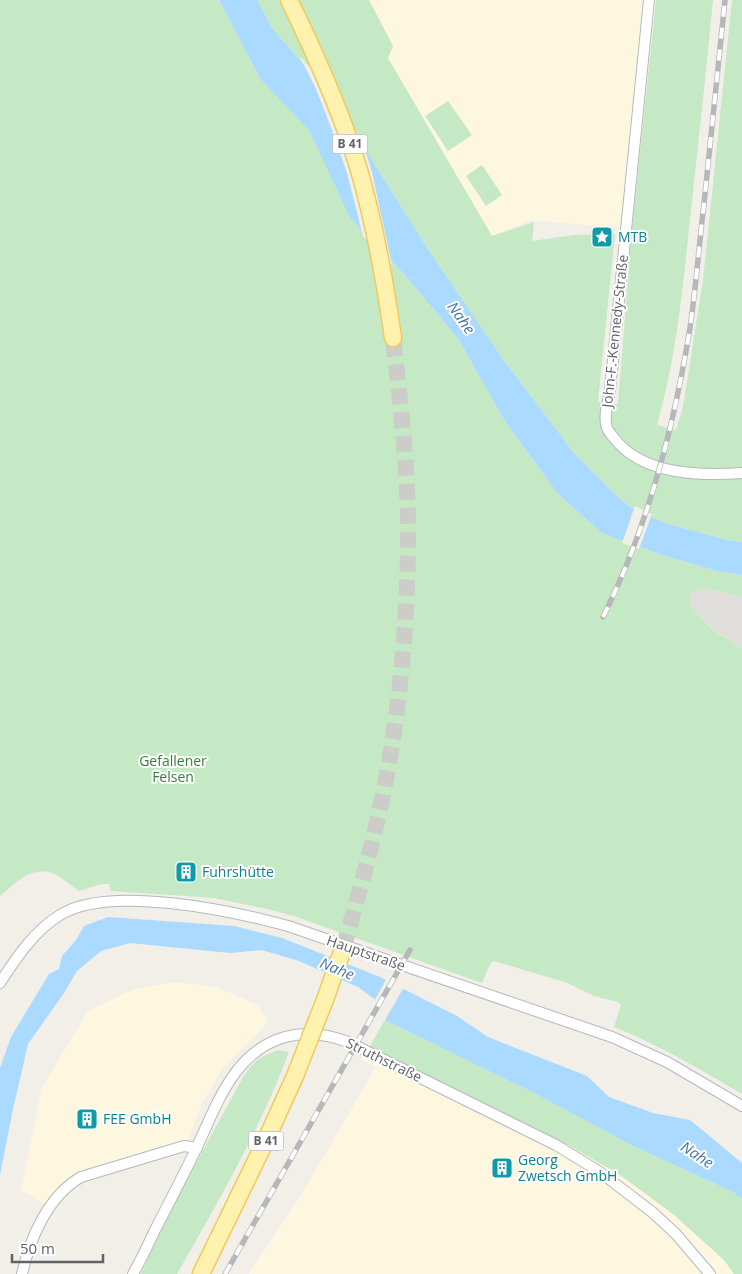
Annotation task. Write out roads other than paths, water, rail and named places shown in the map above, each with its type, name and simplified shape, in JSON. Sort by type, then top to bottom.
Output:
[{"type":"main road","name":"B 41","points":[[292,5],[320,66],[347,134],[372,218],[386,284],[393,338]]},
{"type":"main road","name":"B 41","points":[[201,1274],[295,1076],[343,949]]},
{"type":"main road","name":"B 41","points":[[188,1274],[234,1206]]},
{"type":"street","name":"John-F.-Kennedy-Straße","points":[[649,0],[611,381],[606,414],[607,428],[617,442],[629,453],[648,463],[673,470],[697,473],[742,473]]},
{"type":"street","name":"Hauptstraße","points":[[0,983],[18,956],[31,941],[59,915],[72,909],[88,904],[128,902],[209,908],[250,915],[288,926],[612,1037],[667,1062],[742,1106]]},
{"type":"street","name":"Struthstraße","points":[[133,1274],[197,1148],[222,1093],[234,1073],[259,1048],[276,1040],[300,1034],[318,1034],[348,1042],[556,1145],[600,1172],[652,1212],[675,1233],[710,1274]]},
{"type":"street","points":[[22,1274],[26,1255],[36,1231],[49,1209],[68,1185],[81,1177],[184,1146],[197,1148]]},
{"type":"water","name":"Nahe","points":[[219,0],[257,0],[272,28],[335,101],[429,251],[503,359],[574,453],[619,498],[632,508],[665,523],[727,540],[742,542],[742,575],[717,571],[662,555],[602,533],[557,493],[503,418],[459,340],[405,275],[350,218],[309,130],[261,80]]},
{"type":"water","name":"Nahe","points":[[108,917],[234,926],[282,938],[380,977],[457,1016],[488,1037],[587,1076],[609,1097],[653,1113],[690,1120],[742,1163],[742,1199],[733,1192],[633,1146],[536,1094],[385,1020],[388,1009],[358,987],[299,961],[262,950],[230,953],[130,943],[101,951],[77,971],[28,1044],[0,1175],[0,1068],[11,1037],[49,974],[59,969],[62,956],[76,940],[84,926]]},
{"type":"tunnel","points":[[343,949],[368,860],[384,792],[393,741],[403,658],[408,520],[402,416],[393,338]]},
{"type":"railway","points":[[603,617],[619,583],[646,512],[667,439],[684,365],[694,297],[725,0]]},
{"type":"railway","points":[[225,1274],[410,950]]},
{"type":"place","name":"MTB","points":[[602,237]]},
{"type":"place","name":"Fuhrshütte","points":[[186,872]]},
{"type":"place","name":"FEE GmbH","points":[[87,1119]]},
{"type":"place","name":"Georg Zwetsch GmbH","points":[[502,1168]]},
{"type":"park label","name":"Gefallener Felsen","points":[[173,770]]}]
